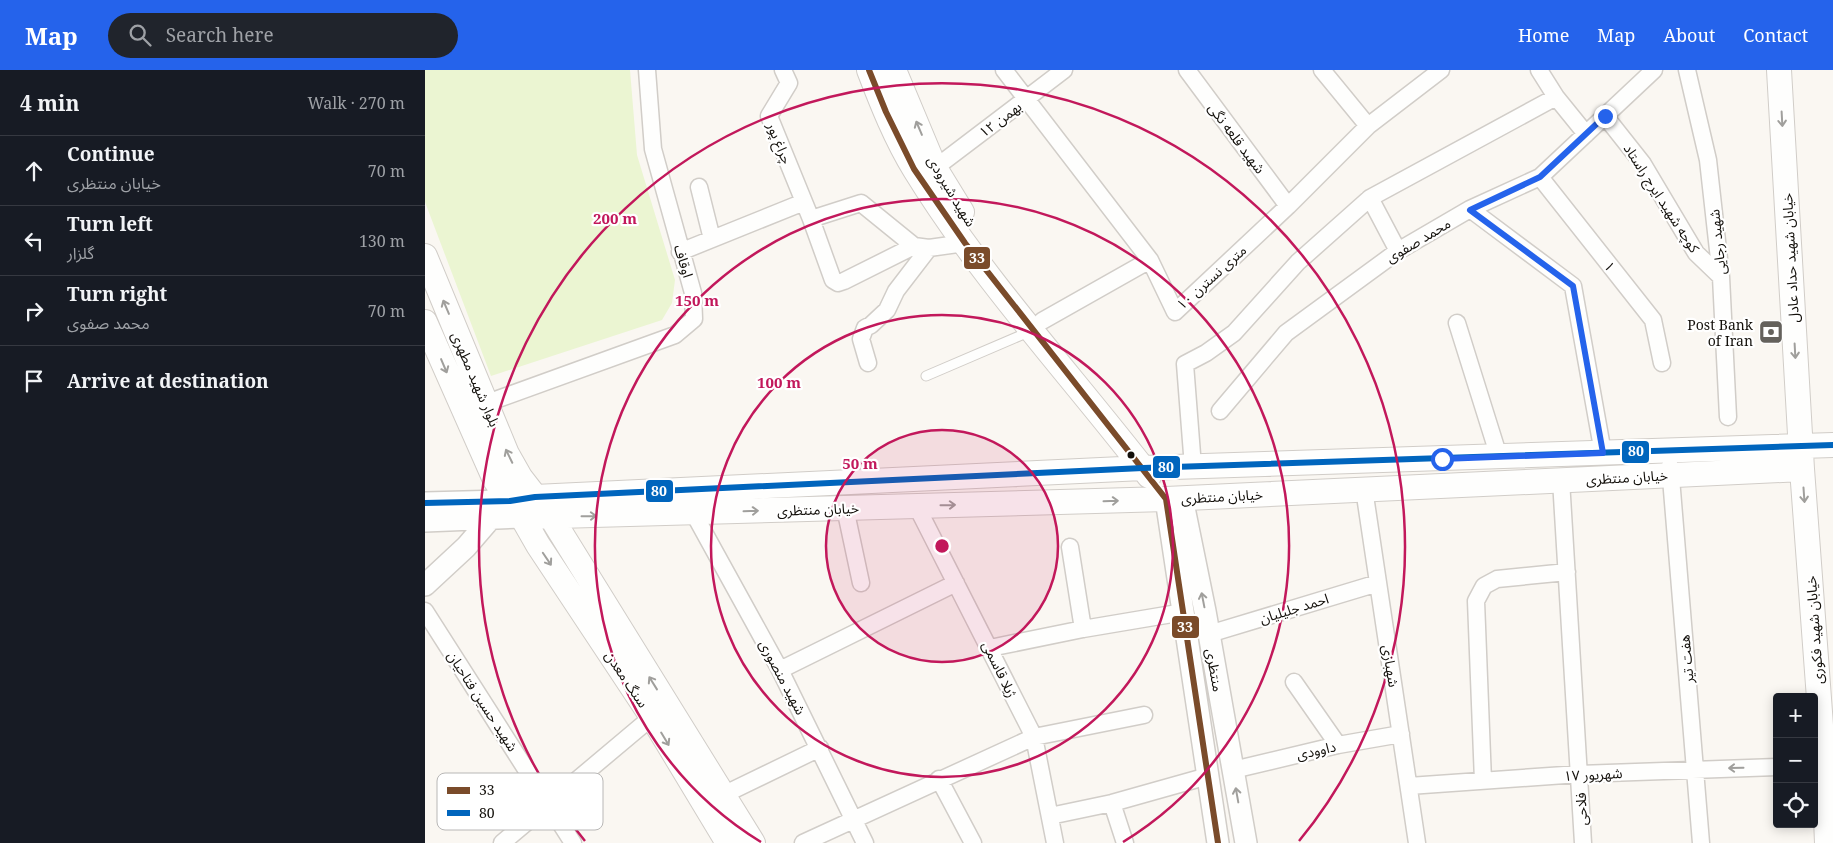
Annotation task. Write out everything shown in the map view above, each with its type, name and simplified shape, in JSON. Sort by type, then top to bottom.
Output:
[{"type":"main road","name":"شهید شیرودی","points":[[869,70],[886,112],[914,169],[965,243],[1037,326],[1174,498]]},
{"type":"main road","name":"شهید شیرودی","points":[[894,70],[935,168],[960,210],[1037,326]]},
{"type":"main road","name":"خیابان شهید حداد عادل","points":[[1779,70],[1801,458]]},
{"type":"main road","name":"بلوار شهید مطهری","points":[[425,256],[507,454],[520,477],[551,517]]},
{"type":"main road","name":"بلوار شهید مطهری","points":[[425,322],[479,448],[495,480],[503,509]]},
{"type":"main road","name":"خیابان منتظری","points":[[503,509],[551,517],[694,514],[916,505],[1174,498],[1671,475],[1801,458],[1833,445]]},
{"type":"main road","name":"خیابان منتظری","points":[[503,509],[535,498],[1150,468],[1668,451],[1801,458]]},
{"type":"main road","name":"خیابان شهید فکوری","points":[[1801,458],[1824,766],[1827,843]]},
{"type":"main road","name":"سنگ معدن","points":[[503,509],[538,546],[652,717],[728,843]]},
{"type":"main road","name":"سنگ معدن","points":[[551,517],[753,843]]},
{"type":"street","name":"اوقاف","points":[[487,403],[675,335],[694,320],[693,293],[680,252],[653,149],[647,70]]},
{"type":"street","name":"چراغ پور","points":[[783,70],[789,83],[769,116],[805,202],[833,280],[838,283],[922,247]]},
{"type":"street","name":"۱۰ متری نسترن","points":[[1004,70],[1150,260],[1175,312],[1288,206],[1368,126],[1441,70]]},
{"type":"street","name":"۱۲ بهمن","points":[[935,168],[1064,70]]},
{"type":"street","name":"شهید قلعه نگی","points":[[1187,70],[1288,206]]},
{"type":"street","points":[[1323,70],[1368,126]]},
{"type":"street","points":[[1539,70],[1556,97],[1586,134]]},
{"type":"street","name":"محمد صفوی","points":[[1220,411],[1286,333],[1397,251],[1470,210],[1540,177],[1654,70]]},
{"type":"street","name":"شهید رجایی","points":[[1687,70],[1708,160],[1721,277],[1728,417]]},
{"type":"street","points":[[1193,467],[1185,364],[1206,353],[1234,333],[1298,262],[1370,198],[1556,97]]},
{"type":"street","name":"کوچه شهید ایرج راستاد","points":[[1605,116],[1643,164],[1696,253],[1721,277]]},
{"type":"street","name":"۱","points":[[1540,177],[1653,320],[1662,363]]},
{"type":"street","points":[[699,187],[712,239]]},
{"type":"street","points":[[1370,198],[1397,251]]},
{"type":"street","points":[[680,252],[805,202]]},
{"type":"street","points":[[811,219],[861,203],[922,247],[965,243]]},
{"type":"street","points":[[1470,210],[1573,286],[1603,453]]},
{"type":"street","points":[[869,363],[861,339],[865,328],[887,310],[922,247]]},
{"type":"street","points":[[1037,326],[1150,260]]},
{"type":"street","points":[[1457,323],[1499,457]]},
{"type":"street","name":"هفت تیر","points":[[1668,451],[1701,843]]},
{"type":"street","name":"فلاحی","points":[[1561,480],[1583,843]]},
{"type":"street","name":"شهبازی","points":[[1364,488],[1417,843]]},
{"type":"street","name":"منتظری","points":[[1174,498],[1184,612],[1219,843]]},
{"type":"street","name":"منتظری","points":[[1174,498],[1209,634],[1246,843]]},
{"type":"street","points":[[425,503],[503,509]]},
{"type":"street","name":"ژیلا قاسمی","points":[[916,505],[1034,737],[1055,843]]},
{"type":"street","points":[[845,508],[861,584]]},
{"type":"street","points":[[425,521],[503,509]]},
{"type":"street","points":[[425,585],[467,547],[503,509]]},
{"type":"street","name":"شهید منصوری","points":[[694,514],[781,670],[865,843]]},
{"type":"street","points":[[1070,547],[1083,629]]},
{"type":"street","points":[[1483,781],[1476,601],[1484,586],[1497,579],[1567,572]]},
{"type":"street","points":[[781,670],[956,583]]},
{"type":"street","name":"احمد جلیلیان","points":[[1209,634],[1378,583]]},
{"type":"street","name":"شهید حسین فتاحیان","points":[[425,611],[529,773]]},
{"type":"street","points":[[990,648],[1083,629],[1184,612]]},
{"type":"street","points":[[1294,682],[1338,745]]},
{"type":"street","points":[[803,843],[1034,737],[1143,715]]},
{"type":"street","points":[[586,773],[652,717]]},
{"type":"street","name":"داوودی","points":[[1233,770],[1338,745],[1401,734]]},
{"type":"street","points":[[723,795],[820,748]]},
{"type":"street","name":"۱۷ شهریور","points":[[1409,786],[1579,774],[1773,767]]},
{"type":"street","points":[[1049,816],[1112,803],[1208,776]]},
{"type":"street","points":[[939,780],[973,843]]},
{"type":"street","points":[[1112,803],[1125,843]]},
{"type":"street","points":[[502,843],[518,830]]},
{"type":"street","name":"شهید حسین فتاحیان","points":[[565,830],[573,843]]},
{"type":"lane","points":[[926,376],[1037,326]]},
{"type":"green space","points":[[425,70],[630,70],[637,155],[675,280],[672,303],[662,320],[491,376],[425,202]]},
{"type":"transit line","name":"33","points":[[869,70],[886,112],[914,169],[965,243],[1166,499],[1218,843]]},
{"type":"transit line","name":"80","points":[[425,503],[510,501],[535,497],[1143,468],[1833,445]]},
{"type":"place","name":"Post Bank of Iran","points":[[1771,332]]},
{"type":"route","points":[[1442,459],[1603,453],[1573,286],[1470,210],[1540,177],[1605,116]]}]
